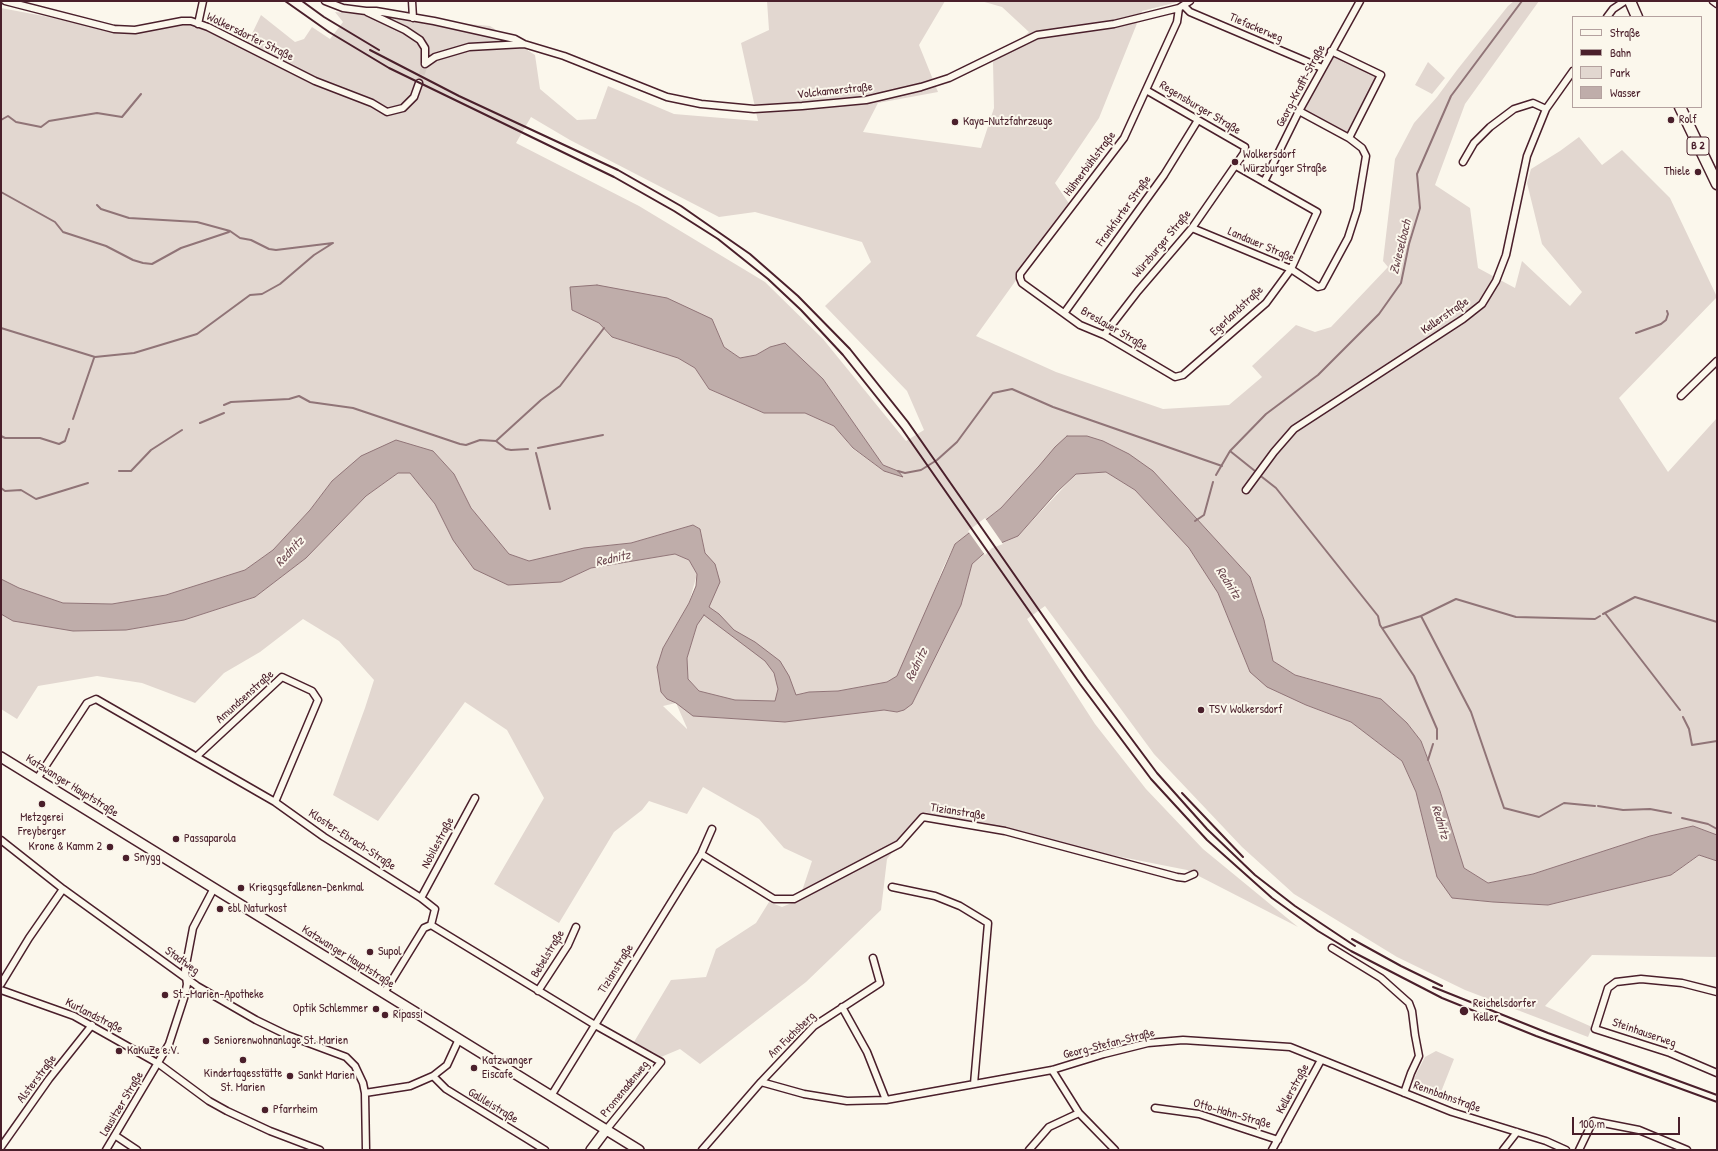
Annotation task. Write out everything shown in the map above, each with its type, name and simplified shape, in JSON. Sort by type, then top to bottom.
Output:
[{"type":"main road","points":[[1630,1],[1637,16]]},
{"type":"main road","name":"B 2","points":[[1680,108],[1717,184]]},
{"type":"main road","name":"Katzwanger Hauptstraße","points":[[2,758],[638,1150]]},
{"type":"main road","points":[[591,1150],[606,1130]]},
{"type":"street","name":"Wolkersdorfer Straße","points":[[5,1],[114,29],[135,30],[182,21],[198,24],[208,27],[315,81],[372,103],[387,112],[403,108],[414,97],[419,82]]},
{"type":"street","points":[[198,24],[203,1]]},
{"type":"street","points":[[325,1],[343,8],[376,11],[413,18],[515,39],[524,44]]},
{"type":"street","points":[[412,1],[413,18]]},
{"type":"street","name":"Volckamerstraße","points":[[524,44],[564,56],[667,97],[701,104],[754,109],[866,100],[949,78],[1038,35],[1114,24],[1181,7],[1190,1]]},
{"type":"street","name":"Georg-Krafft-Straße","points":[[1264,182],[1299,111],[1360,1]]},
{"type":"street","points":[[1608,16],[1613,9],[1625,1]]},
{"type":"street","points":[[1713,1],[1717,4]]},
{"type":"street","name":"Tiefackerweg","points":[[1181,7],[1322,68]]},
{"type":"street","name":"Hühnerbühlstraße","points":[[1020,278],[1020,274],[1124,138],[1177,22],[1181,7]]},
{"type":"street","points":[[366,11],[405,30],[420,40],[425,45],[425,64],[435,57],[469,47],[524,44]]},
{"type":"street","points":[[1299,111],[1350,138],[1382,75],[1331,51]]},
{"type":"street","name":"Kellerstraße","points":[[1246,490],[1274,452],[1294,429],[1463,319],[1482,304],[1496,281],[1506,255],[1527,156],[1546,109],[1572,72]]},
{"type":"street","name":"Regensburger Straße","points":[[1146,90],[1245,147],[1244,153],[1236,166]]},
{"type":"street","points":[[1463,162],[1474,143],[1490,127],[1514,109],[1534,103],[1546,109]]},
{"type":"street","name":"Frankfurter Straße","points":[[1065,312],[1148,198],[1198,120]]},
{"type":"street","name":"Landauer Straße","points":[[1192,228],[1291,269],[1318,287],[1322,286],[1348,238],[1357,210],[1366,156],[1362,148],[1350,138]]},
{"type":"street","points":[[1236,166],[1264,182]]},
{"type":"street","name":"Würzburger Straße","points":[[1104,335],[1138,291],[1192,228],[1236,166]]},
{"type":"street","name":"Egerlandstraße","points":[[1183,375],[1266,302],[1291,269],[1317,212],[1264,182]]},
{"type":"street","name":"Breslauer Straße","points":[[1020,278],[1022,283],[1080,324],[1104,335],[1175,377],[1183,375]]},
{"type":"street","points":[[1681,396],[1717,361]]},
{"type":"street","name":"Amundsenstraße","points":[[197,756],[282,677],[312,691],[318,700],[275,802]]},
{"type":"street","name":"Kloster-Ebrach-Straße","points":[[37,779],[87,704],[96,699],[275,802],[324,837],[421,898],[435,909],[431,925]]},
{"type":"street","name":"Nobilestraße","points":[[421,898],[475,798]]},
{"type":"street","name":"Tizianstraße","points":[[700,854],[774,898],[794,899],[899,844],[923,817],[1005,831],[1177,877],[1185,878],[1194,874]]},
{"type":"street","name":"Tizianstraße","points":[[551,1096],[700,854],[712,829]]},
{"type":"street","name":"Stadtweg","points":[[1,840],[63,889],[186,978],[256,1020],[287,1035],[346,1057],[355,1066],[360,1075],[365,1093],[366,1150]]},
{"type":"street","points":[[892,887],[935,896],[960,906],[988,923],[974,1084]]},
{"type":"street","name":"Lausitzer Straße","points":[[106,1150],[159,1064],[169,1044],[185,995],[186,963],[193,928],[214,888]]},
{"type":"street","points":[[1,984],[29,938],[63,889]]},
{"type":"street","points":[[384,993],[424,928],[431,925],[538,992],[595,1025]]},
{"type":"street","name":"Bebelstraße","points":[[538,992],[568,945],[576,927]]},
{"type":"street","points":[[1332,948],[1381,978],[1409,1003],[1412,1011],[1414,1035],[1419,1056],[1404,1092]]},
{"type":"street","name":"Am Fuchsberg","points":[[761,1082],[814,1026],[880,983],[873,958]]},
{"type":"street","name":"Steinhauserweg","points":[[1717,992],[1682,983],[1641,979],[1616,982],[1608,988],[1595,1029],[1670,1053],[1717,1073]]},
{"type":"street","name":"Kurlandstraße","points":[[1,990],[52,1007],[92,1025],[159,1064],[209,1101],[227,1111],[270,1131],[320,1150]]},
{"type":"street","points":[[842,1007],[867,1052],[886,1100]]},
{"type":"street","name":"Alsterstraße","points":[[1,1147],[49,1079],[92,1025]]},
{"type":"street","name":"Promenadenweg","points":[[595,1025],[661,1062],[606,1130]]},
{"type":"street","points":[[365,1093],[410,1086],[433,1076],[447,1065],[459,1039]]},
{"type":"street","name":"Georg-Stefan-Straße","points":[[761,1082],[804,1094],[848,1101],[886,1100],[1052,1070],[1104,1054],[1148,1043],[1183,1040],[1290,1047],[1322,1060]]},
{"type":"street","name":"Kellerstraße","points":[[1272,1150],[1322,1060]]},
{"type":"street","name":"Rennbahnstraße","points":[[1322,1060],[1452,1112],[1546,1141],[1566,1150]]},
{"type":"street","points":[[1052,1070],[1079,1113],[1115,1150]]},
{"type":"street","name":"Galileistraße","points":[[433,1076],[446,1090],[545,1150]]},
{"type":"street","points":[[702,1150],[761,1082]]},
{"type":"street","name":"Otto-Hahn-Straße","points":[[1155,1108],[1199,1114],[1278,1140]]},
{"type":"street","points":[[1029,1150],[1049,1127],[1079,1113]]},
{"type":"street","points":[[1580,1150],[1593,1121],[1639,1130],[1687,1150]]},
{"type":"street","points":[[1504,1150],[1517,1132]]},
{"type":"street","points":[[116,1136],[137,1150]]},
{"type":"green space","points":[[767,1],[945,1],[919,45],[938,92],[878,103],[863,132],[981,148],[994,108],[993,62],[1029,32],[1002,7],[981,1],[1182,1],[1142,11],[1099,118],[1055,183],[1070,205],[976,336],[1056,372],[1163,409],[1229,405],[1262,377],[1252,366],[1296,325],[1315,332],[1331,327],[1388,267],[1383,261],[1395,159],[1414,123],[1437,97],[1508,6],[1514,1],[1539,1],[1465,104],[1435,185],[1470,208],[1478,268],[1515,288],[1522,261],[1570,306],[1582,292],[1542,244],[1527,183],[1531,169],[1579,137],[1602,165],[1622,150],[1670,198],[1717,297],[1619,398],[1668,472],[1717,418],[1717,835],[1693,826],[1650,836],[1533,874],[1488,883],[1464,868],[1440,791],[1421,741],[1407,723],[1319,681],[1295,675],[1273,661],[1264,620],[1250,577],[1153,471],[1039,466],[1001,508],[955,544],[943,568],[922,623],[897,676],[887,682],[838,691],[809,692],[777,701],[735,700],[699,691],[688,679],[687,658],[697,625],[705,553],[700,529],[693,525],[631,543],[584,548],[529,561],[509,554],[471,508],[454,474],[433,451],[332,481],[310,510],[273,550],[245,570],[166,595],[112,604],[63,603],[19,588],[1,579],[1,8],[128,32],[186,23],[248,42],[261,15],[295,42],[304,39],[312,27],[330,39],[343,22],[335,12],[490,26],[535,55],[540,89],[577,120],[596,119],[608,86],[674,114],[758,121],[741,43],[769,30]],"holes":[[[531,117],[570,140],[719,217],[755,212],[862,242],[871,262],[825,306],[907,391],[924,430],[906,441],[823,339],[765,282],[639,206],[516,143]],[[712,319],[724,347],[740,358],[756,355],[770,347],[823,379],[883,465],[898,471],[884,471],[853,449],[834,426],[805,413],[764,413],[709,389],[695,368],[678,358],[612,337],[599,323]]]},
{"type":"green space","points":[[1333,54],[1378,78],[1350,134],[1303,109]]},
{"type":"green space","points":[[1428,62],[1445,78],[1432,94],[1415,85]]},
{"type":"green space","points":[[1106,472],[1135,490],[1189,548],[1218,593],[1250,672],[1306,705],[1351,722],[1402,761],[1416,792],[1425,827],[1452,898],[1548,905],[1671,875],[1700,855],[1717,861],[1717,957],[1592,955],[1545,1006],[1592,1027],[1588,1037],[1465,990],[1397,957],[1294,894],[1242,847],[1154,754],[1045,606],[1027,619],[1095,724],[1146,789],[1203,849],[1298,927],[1187,870],[1091,851],[1005,829],[924,812],[887,859],[881,910],[806,982],[700,1064],[680,1049],[661,1057],[634,1042],[671,980],[706,977],[716,949],[756,923],[769,902],[782,907],[799,900],[812,861],[784,848],[759,819],[703,787],[687,814],[649,801],[642,810],[614,832],[559,923],[494,884],[544,798],[507,730],[465,702],[378,821],[333,795],[374,680],[339,641],[303,619],[260,652],[224,673],[195,703],[142,683],[97,676],[38,686],[17,719],[1,709],[1,614],[13,621],[126,630],[184,620],[255,597],[306,558],[366,496],[398,473],[410,473],[435,504],[453,540],[561,582],[591,568],[675,554],[689,560],[697,574],[689,603],[663,648],[693,716],[736,718],[884,710],[897,712],[912,704],[961,605],[972,564],[991,547],[1018,536],[1076,474]],"holes":[[[676,703],[687,729],[663,706]]]},
{"type":"green space","points":[[1436,1051],[1454,1059],[1439,1097],[1412,1082],[1425,1057]]},
{"type":"water","points":[[597,285],[667,298],[712,319],[724,347],[740,358],[756,355],[770,347],[785,343],[823,379],[883,465],[898,471],[903,477],[884,471],[853,448],[834,426],[805,413],[764,413],[709,389],[695,368],[678,358],[612,337],[599,323],[572,310],[570,287]]},
{"type":"water","name":"Rednitz","points":[[1067,436],[1087,436],[1103,441],[1129,454],[1153,471],[1250,577],[1264,620],[1273,661],[1295,675],[1381,699],[1407,723],[1421,741],[1440,791],[1464,868],[1488,883],[1533,874],[1650,836],[1693,826],[1717,835],[1717,861],[1699,855],[1671,875],[1548,905],[1452,898],[1437,877],[1416,792],[1402,761],[1351,722],[1306,705],[1267,687],[1250,672],[1218,593],[1189,548],[1135,490],[1106,472],[1076,474],[1057,492],[1018,536],[991,547],[972,564],[961,605],[912,704],[904,710],[897,712],[884,710],[785,722],[693,716],[676,703],[667,699],[661,692],[657,667],[663,648],[689,603],[696,586],[697,574],[689,560],[675,554],[591,568],[561,582],[508,585],[474,569],[453,540],[435,504],[410,473],[398,473],[366,496],[306,558],[255,597],[184,620],[126,630],[73,631],[13,621],[1,614],[1,579],[19,588],[63,603],[112,604],[166,595],[245,570],[273,550],[310,510],[332,481],[361,456],[396,440],[433,451],[454,474],[471,508],[509,554],[529,561],[584,548],[631,543],[693,525],[700,529],[705,553],[715,564],[720,582],[709,607],[719,614],[734,630],[755,642],[780,661],[789,676],[796,695],[809,692],[838,691],[887,682],[897,676],[955,544],[1001,508],[1055,447]],"holes":[[[704,615],[765,661],[774,673],[778,689],[775,701],[735,700],[699,691],[688,679],[687,658],[697,625]]]},
{"type":"pier","points":[[985,518],[1003,544],[992,548],[985,555],[968,531]]},
{"type":"waterway","name":"Zwieselbach","points":[[1216,475],[1230,451],[1266,414],[1318,375],[1379,314],[1401,283],[1409,244],[1420,208],[1417,174],[1451,96],[1522,1]]},
{"type":"waterway","points":[[1,120],[8,116],[16,122],[41,127],[49,121],[97,113],[122,117],[141,94]]},
{"type":"waterway","points":[[1,192],[55,222],[63,232],[106,246],[133,260],[143,263],[152,264],[181,248],[229,232]]},
{"type":"waterway","points":[[1,328],[95,357],[134,353],[197,334],[250,295],[262,294],[280,284],[314,255],[333,243],[276,250],[269,249],[251,240],[240,238],[230,231],[197,222],[129,218],[101,209],[97,205]]},
{"type":"waterway","points":[[1636,333],[1661,324],[1666,320],[1668,314],[1667,311]]},
{"type":"waterway","points":[[496,441],[541,400],[560,386],[604,328]]},
{"type":"waterway","points":[[73,419],[94,358]]},
{"type":"waterway","points":[[898,471],[905,473],[921,470],[937,460],[957,442],[993,393],[1012,389],[1053,407],[1222,466]]},
{"type":"waterway","points":[[224,405],[231,402],[289,399],[299,396],[310,402],[353,408],[460,444],[466,445],[480,440],[496,441],[506,449],[528,449]]},
{"type":"waterway","points":[[200,423],[224,413]]},
{"type":"waterway","points":[[1,436],[5,438],[40,438],[59,444],[65,441],[69,429]]},
{"type":"waterway","points":[[119,471],[131,471],[151,450],[182,430]]},
{"type":"waterway","points":[[538,448],[603,435]]},
{"type":"waterway","points":[[1230,451],[1255,471]]},
{"type":"waterway","points":[[536,453],[550,509]]},
{"type":"waterway","points":[[1262,477],[1276,488],[1378,616],[1380,625],[1414,676],[1437,729],[1437,739]]},
{"type":"waterway","points":[[1195,521],[1204,515],[1213,482]]},
{"type":"waterway","points":[[1,488],[5,491],[21,490],[36,499],[88,483]]},
{"type":"waterway","points":[[1603,614],[1635,597],[1717,622]]},
{"type":"waterway","points":[[1383,628],[1421,616],[1456,599],[1516,617],[1595,619],[1600,616]]},
{"type":"waterway","points":[[1605,613],[1680,710]]},
{"type":"waterway","points":[[1421,616],[1471,712],[1504,808],[1539,817],[1564,803],[1595,806]]},
{"type":"waterway","points":[[1683,717],[1689,729],[1692,745],[1717,741]]},
{"type":"waterway","points":[[1428,760],[1433,744]]},
{"type":"waterway","points":[[1598,806],[1623,810],[1650,809],[1671,813]]},
{"type":"waterway","points":[[1682,818],[1708,824],[1717,829]]},
{"type":"tunnel","points":[[419,83],[425,64]]},
{"type":"railway","points":[[285,1],[329,32],[389,68],[614,177],[674,211],[718,239],[768,279],[801,310],[843,355],[902,429],[1080,684],[1151,779],[1207,840],[1272,898],[1318,931],[1351,951],[1442,998],[1536,1036],[1717,1102]]},
{"type":"railway","points":[[302,1],[324,17],[379,50]]},
{"type":"railway","points":[[370,50],[459,96],[618,170],[681,206],[750,254],[798,296],[850,349],[908,422],[1087,679],[1157,773],[1207,829],[1255,875],[1295,906],[1355,946]]},
{"type":"railway","points":[[1182,793],[1243,857]]},
{"type":"railway","points":[[1352,939],[1401,966],[1442,986]]},
{"type":"railway","points":[[1433,987],[1548,1033],[1717,1095]]},
{"type":"place","name":"Rolf","points":[[1671,120]]},
{"type":"place","name":"Kaya-Nutzfahrzeuge","points":[[955,122]]},
{"type":"place","name":"Wolkersdorf Würzburger Straße","points":[[1235,162]]},
{"type":"place","name":"Thiele","points":[[1698,172]]},
{"type":"place","name":"TSV Wolkersdorf","points":[[1201,710]]},
{"type":"place","name":"Metzgerei Freyberger","points":[[42,804]]},
{"type":"place","name":"Passaparola","points":[[176,839]]},
{"type":"place","name":"Krone & Kamm 2","points":[[110,847]]},
{"type":"place","name":"Snygg","points":[[126,858]]},
{"type":"place","name":"Kriegsgefallenen-Denkmal","points":[[241,888]]},
{"type":"place","name":"ebl Naturkost","points":[[220,909]]},
{"type":"place","name":"Supol","points":[[370,952]]},
{"type":"place","name":"St.-Marien-Apotheke","points":[[165,995]]},
{"type":"place","name":"Optik Schlemmer","points":[[376,1009]]},
{"type":"place","name":"Reichelsdorfer Keller","points":[[1464,1011]]},
{"type":"place","name":"Ripassi","points":[[385,1015]]},
{"type":"place","name":"Seniorenwohnanlage St. Marien","points":[[206,1041]]},
{"type":"place","name":"KaKuZe e.V.","points":[[119,1051]]},
{"type":"place","name":"Kindertagesstätte St. Marien","points":[[243,1060]]},
{"type":"place","name":"Katzwanger Eiscafe","points":[[474,1068]]},
{"type":"place","name":"Sankt Marien","points":[[290,1076]]},
{"type":"place","name":"Pfarrheim","points":[[265,1110]]}]
